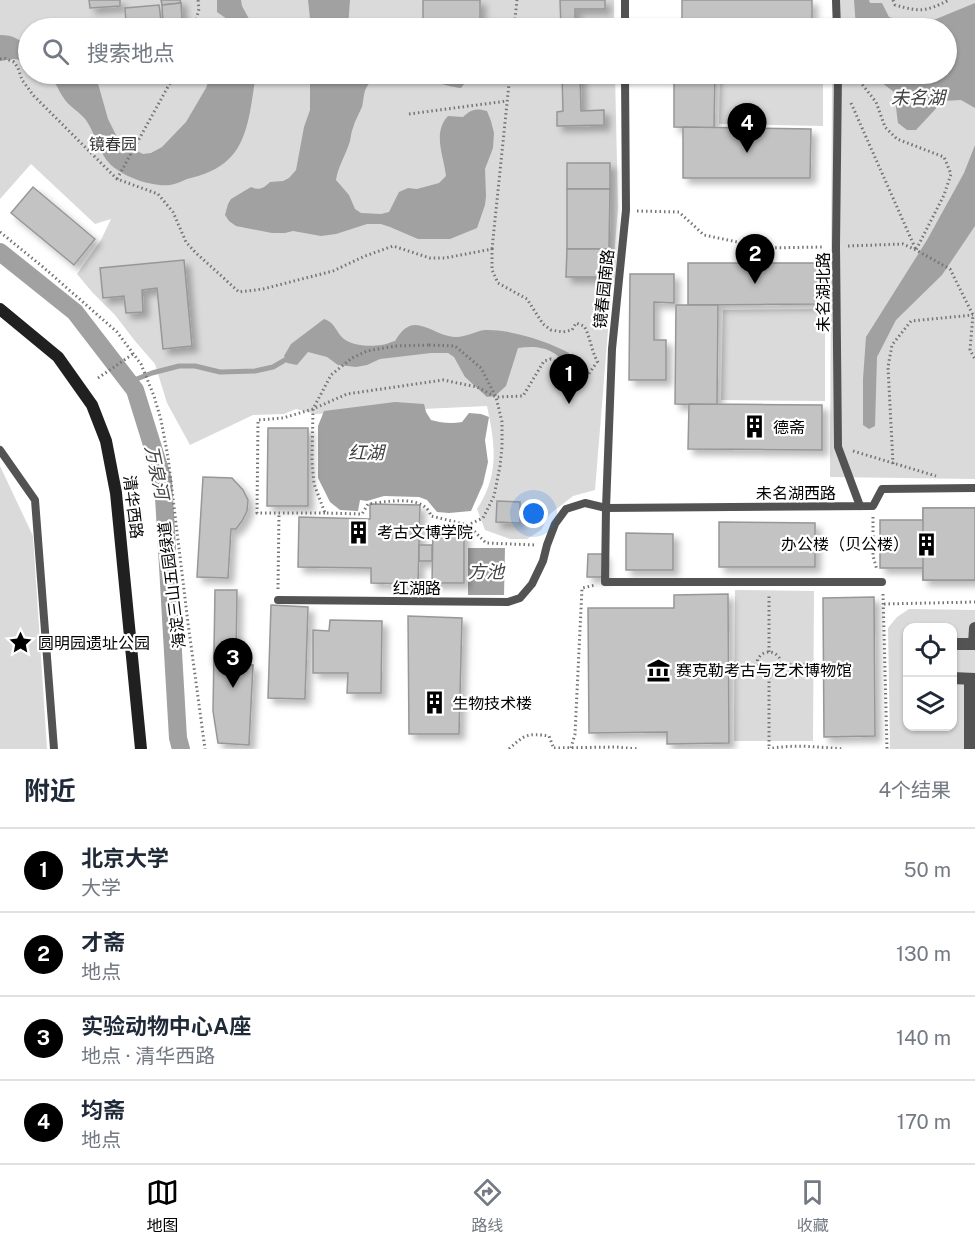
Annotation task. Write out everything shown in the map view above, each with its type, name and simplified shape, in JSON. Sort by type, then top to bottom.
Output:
[{"type":"main road","name":"清华西路","points":[[0,309],[58,357],[92,405],[105,441],[116,493],[141,749]]},
{"type":"street","points":[[957,644],[975,644],[975,628]]},
{"type":"street","points":[[957,678],[973,679],[970,749]]},
{"type":"lane","points":[[625,0],[625,18]]},
{"type":"lane","points":[[836,0],[837,18]]},
{"type":"lane","name":"镜春园南路","points":[[605,582],[612,349],[626,210],[626,84]]},
{"type":"lane","name":"未名湖北路","points":[[838,84],[836,246],[838,447],[860,506]]},
{"type":"lane","points":[[0,450],[35,500],[54,749]]},
{"type":"lane","points":[[873,507],[882,489],[975,489]]},
{"type":"lane","name":"红湖路","points":[[278,600],[508,602],[520,598],[532,584],[543,561],[555,525],[566,509],[585,503],[606,508]]},
{"type":"lane","name":"未名湖西路","points":[[606,508],[873,507]]},
{"type":"lane","points":[[605,582],[882,582]]},
{"type":"path","points":[[197,18],[200,9],[198,0]]},
{"type":"path","points":[[515,18],[517,0]]},
{"type":"path","points":[[893,0],[895,5],[916,11],[932,9],[949,0]]},
{"type":"path","points":[[0,59],[4,58],[14,62],[18,68]]},
{"type":"path","points":[[25,84],[33,96],[117,179],[158,194],[173,212],[186,242],[238,292],[263,290],[333,271],[393,246],[430,258],[445,258],[492,249]]},
{"type":"path","points":[[117,179],[170,84]]},
{"type":"path","points":[[509,84],[492,249],[492,270],[498,283],[527,299],[543,324],[551,330],[563,332],[572,330],[576,323],[584,326],[590,336],[597,362],[612,378]]},
{"type":"path","points":[[842,84],[916,250]]},
{"type":"path","points":[[862,84],[876,102],[885,127],[897,139],[944,157],[951,174],[944,195],[916,250]]},
{"type":"path","points":[[409,114],[507,101]]},
{"type":"path","points":[[626,210],[679,212],[704,235],[766,248],[903,244],[950,269],[974,314],[970,350],[975,359]]},
{"type":"path","name":"海淀三山五园绿道","points":[[0,232],[117,332],[142,369],[154,396],[168,457],[205,749]]},
{"type":"path","points":[[892,464],[888,367],[892,345],[912,321],[974,314]]},
{"type":"path","points":[[325,513],[314,484],[313,409],[331,375],[352,358],[367,351],[395,346],[455,346],[481,368],[496,398],[501,422],[502,447],[494,496],[483,518],[468,525]]},
{"type":"path","points":[[98,378],[133,354]]},
{"type":"path","points":[[547,545],[486,543],[468,525],[431,516],[427,508],[417,502],[395,501],[368,504],[362,514],[257,513],[258,420],[283,418],[313,409],[347,394],[443,380],[477,387],[496,398],[523,396],[544,361],[551,359],[558,363],[568,376],[580,379],[586,378],[597,362]]},
{"type":"path","points":[[838,447],[944,478]]},
{"type":"path","points":[[873,507],[873,556],[882,582],[884,604],[887,749]]},
{"type":"path","points":[[278,600],[279,513]]},
{"type":"path","points":[[570,748],[575,734],[582,588],[605,582]]},
{"type":"path","points":[[769,582],[769,652]]},
{"type":"path","points":[[884,604],[975,602]]},
{"type":"path","points":[[769,652],[779,657],[781,664],[779,672],[765,676],[759,672],[757,665],[759,657],[769,652]]},
{"type":"path","points":[[781,664],[812,664]]},
{"type":"path","points":[[736,665],[757,665]]},
{"type":"path","points":[[769,676],[768,749],[796,746],[843,749]]},
{"type":"path","points":[[509,749],[522,737],[533,734],[549,736],[554,749],[638,749]]},
{"type":"green space","name":"镜春园","points":[[0,0],[614,0],[614,18],[18,18],[18,84],[615,84],[618,208],[595,490],[573,496],[550,514],[541,530],[527,539],[510,539],[485,530],[477,509],[489,483],[494,459],[487,406],[316,414],[296,409],[284,414],[253,415],[190,445],[167,403],[155,364],[115,315],[77,274],[101,240],[111,219],[95,224],[31,164],[0,199]]},
{"type":"green space","points":[[832,0],[975,0],[975,479],[830,477],[832,84],[957,84],[957,18],[833,18]]},
{"type":"green space","points":[[720,84],[823,84],[823,126],[719,124]]},
{"type":"green space","points":[[825,309],[825,401],[721,400],[723,310]]},
{"type":"green space","name":"圆明园遗址公园","points":[[0,466],[33,536],[47,749],[0,749]]},
{"type":"green space","points":[[735,590],[814,591],[813,741],[734,741]]},
{"type":"green space","points":[[909,609],[975,610],[975,749],[890,749],[888,628],[897,617]]},
{"type":"water","points":[[217,0],[241,0],[249,18],[226,18],[217,12]]},
{"type":"water","points":[[308,0],[350,0],[349,18],[310,18]]},
{"type":"water","name":"未名湖","points":[[854,0],[882,3],[889,17],[892,18],[855,18]]},
{"type":"water","name":"未名湖","points":[[975,3],[975,108],[961,100],[943,101],[916,130],[907,130],[898,123],[894,92],[883,84],[957,84],[957,18],[938,18]]},
{"type":"water","points":[[0,35],[18,40],[18,60],[0,61]]},
{"type":"water","points":[[56,84],[98,84],[108,119],[116,135],[123,144],[143,154],[151,153],[162,147],[186,122],[207,84],[254,84],[245,132],[237,149],[227,161],[202,175],[170,185],[147,183],[130,177],[110,164],[86,120],[65,101]]},
{"type":"water","points":[[310,84],[369,84],[364,93],[362,107],[336,180],[349,195],[355,209],[361,213],[381,214],[389,212],[399,192],[408,188],[417,189],[439,183],[446,176],[440,137],[443,123],[448,116],[463,117],[474,110],[487,111],[494,133],[493,148],[485,169],[485,205],[477,228],[450,239],[418,239],[381,224],[367,224],[336,234],[321,236],[293,231],[272,233],[236,226],[225,215],[231,199],[251,187],[259,189],[270,182],[283,181],[296,170],[304,127],[310,110]]},
{"type":"water","points":[[442,84],[464,84],[461,88]]},
{"type":"water","name":"未名湖","points":[[975,145],[975,226],[942,275],[896,320],[877,357],[875,426],[869,429],[863,425],[866,337],[927,240],[964,173]]},
{"type":"water","points":[[324,319],[332,324],[344,339],[353,344],[365,346],[383,345],[395,341],[408,326],[415,325],[454,337],[485,330],[517,334],[550,344],[569,353],[574,368],[571,372],[559,357],[544,349],[518,348],[506,386],[495,396],[487,397],[465,377],[454,357],[448,353],[380,359],[356,367],[338,365],[327,357],[308,352],[297,365],[287,363],[284,356],[291,344]]},
{"type":"water","name":"红湖","points":[[395,402],[424,404],[431,420],[443,422],[462,422],[469,413],[489,417],[485,440],[488,462],[483,484],[471,511],[437,512],[427,500],[419,497],[384,496],[367,501],[360,500],[358,511],[340,510],[330,502],[318,478],[318,426],[324,411]]},
{"type":"water","name":"方池","points":[[468,548],[505,548],[504,595],[468,595]]},
{"type":"building","points":[[89,0],[120,0],[120,6],[90,8]]},
{"type":"building","points":[[161,0],[180,0],[181,3],[162,5]]},
{"type":"building","points":[[423,0],[480,0],[480,18],[423,18]]},
{"type":"building","points":[[560,0],[605,0],[605,9],[575,9],[575,18],[561,18]]},
{"type":"building","points":[[682,0],[812,0],[812,18],[682,18]]},
{"type":"building","points":[[181,3],[182,18],[163,18],[162,5]]},
{"type":"building","points":[[159,5],[161,18],[126,18],[125,8]]},
{"type":"building","points":[[562,84],[580,84],[581,111],[604,110],[604,125],[557,126],[557,112],[563,111]]},
{"type":"building","points":[[674,84],[715,84],[714,128],[674,127]]},
{"type":"building","points":[[683,127],[811,129],[810,178],[683,178]]},
{"type":"building","points":[[567,163],[610,163],[610,189],[567,189]]},
{"type":"building","points":[[33,187],[95,239],[74,265],[11,213]]},
{"type":"building","points":[[567,189],[610,189],[609,249],[567,249]]},
{"type":"building","points":[[567,249],[609,249],[609,277],[566,277]]},
{"type":"building","points":[[184,260],[192,346],[163,349],[157,288],[142,290],[143,312],[126,313],[124,296],[103,298],[100,268]]},
{"type":"building","points":[[688,263],[822,263],[822,304],[688,305]]},
{"type":"building","points":[[630,274],[674,274],[674,303],[654,302],[654,340],[666,340],[666,380],[629,380]]},
{"type":"building","points":[[676,305],[718,305],[717,405],[675,404]]},
{"type":"building","name":"德斋","points":[[689,404],[822,405],[822,450],[688,449]]},
{"type":"building","points":[[268,428],[308,428],[308,506],[267,506]]},
{"type":"building","points":[[203,477],[232,478],[243,490],[248,500],[247,511],[242,521],[236,529],[231,529],[228,578],[197,577]]},
{"type":"building","points":[[497,501],[520,502],[520,523],[496,522]]},
{"type":"building","name":"考古文博学院","points":[[370,504],[420,505],[418,584],[371,583],[371,568],[298,567],[299,517],[370,519]]},
{"type":"building","name":"办公楼（贝公楼）","points":[[923,508],[975,508],[975,580],[923,580],[923,568],[880,568],[880,520],[923,520]]},
{"type":"building","name":"办公楼（贝公楼）","points":[[923,508],[975,508],[975,580],[923,580]]},
{"type":"building","points":[[719,522],[815,523],[815,567],[719,567]]},
{"type":"building","points":[[433,526],[464,526],[464,583],[432,583]]},
{"type":"building","points":[[626,533],[673,534],[673,570],[626,570]]},
{"type":"building","points":[[419,545],[432,545],[432,561],[419,561]]},
{"type":"building","points":[[588,554],[604,554],[604,577],[587,577]]},
{"type":"building","points":[[215,590],[237,590],[236,664],[253,665],[249,745],[218,743],[213,711]]},
{"type":"building","name":"赛克勒考古与艺术博物馆","points":[[728,594],[729,743],[667,744],[667,732],[589,733],[588,608],[674,608],[674,595]]},
{"type":"building","points":[[874,597],[875,736],[824,737],[823,598]]},
{"type":"building","points":[[271,605],[308,607],[305,699],[268,698]]},
{"type":"building","name":"生物技术楼","points":[[408,616],[462,618],[459,734],[409,734]]},
{"type":"building","points":[[330,620],[382,621],[381,693],[347,693],[348,673],[313,673],[313,630],[329,631]]},
{"type":"waterway","name":"万泉河","points":[[0,252],[75,312],[135,390],[163,480],[178,738],[181,749]]},
{"type":"waterway","points":[[129,382],[179,366],[195,366],[220,372],[255,371],[273,367],[285,360]]},
{"type":"place","name":"均斋","points":[[747,153]]},
{"type":"place","name":"才斋","points":[[755,284]]},
{"type":"place","name":"北京大学","points":[[569,404]]},
{"type":"place","name":"德斋","points":[[755,427]]},
{"type":"place","name":"考古文博学院","points":[[359,532]]},
{"type":"place","name":"办公楼（贝公楼）","points":[[927,544]]},
{"type":"place","name":"圆明园遗址公园","points":[[20,643]]},
{"type":"place","name":"赛克勒考古与艺术博物馆","points":[[658,670]]},
{"type":"place","name":"实验动物中心A座","points":[[233,688]]},
{"type":"place","name":"生物技术楼","points":[[434,703]]}]
